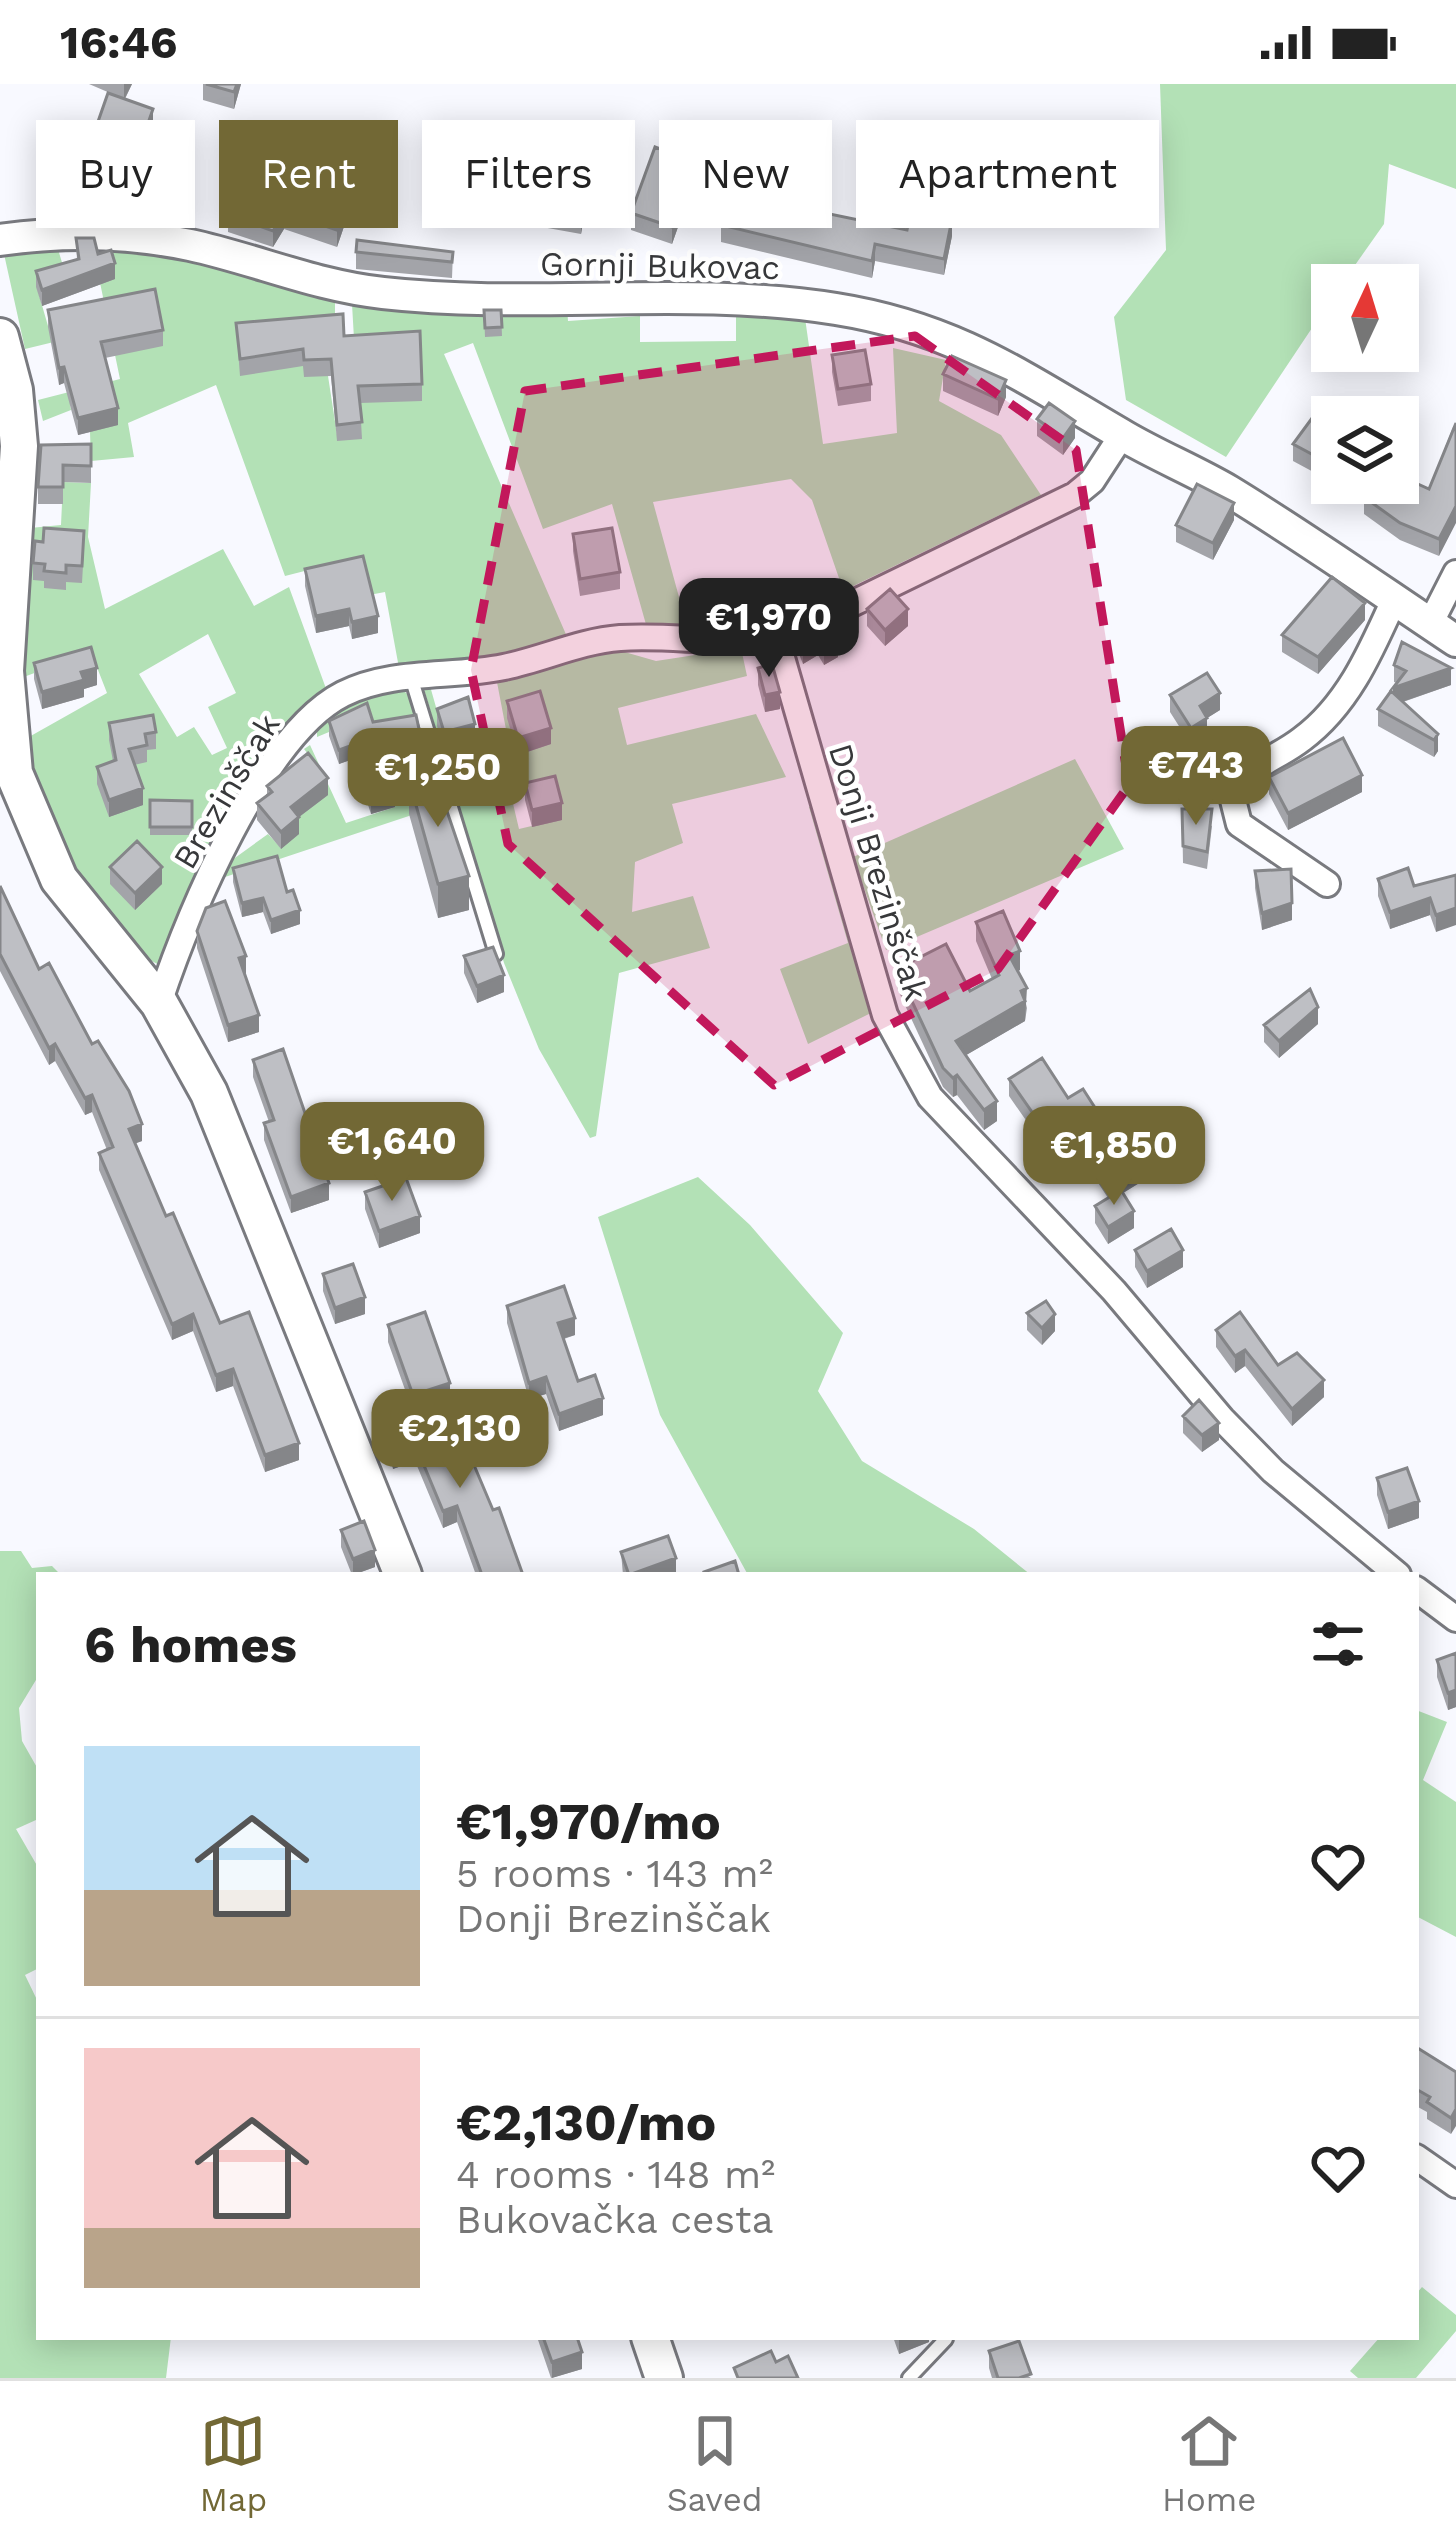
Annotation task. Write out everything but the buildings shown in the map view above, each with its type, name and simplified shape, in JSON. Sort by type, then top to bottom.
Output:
[{"type":"main road","points":[[0,338],[14,390],[19,446],[4,671],[14,773],[59,879],[159,1003],[209,1093],[402,1572]]},
{"type":"main road","points":[[651,2340],[664,2378]]},
{"type":"street","name":"Gornji Bukovac","points":[[0,240],[58,234],[164,240],[330,285],[428,298],[697,295],[840,310],[959,342],[1048,387],[1122,435],[1227,490],[1443,633],[1456,573]]},
{"type":"street","name":"Brezinščak","points":[[159,1003],[186,923],[284,748],[319,710],[342,695],[411,677],[506,667],[605,640],[776,637],[1075,495],[1092,481],[1122,435]]},
{"type":"street","points":[[1327,884],[1239,824],[1232,796],[1257,764],[1302,740],[1336,707],[1394,600]]},
{"type":"street","name":"Donji Brezinščak","points":[[776,637],[885,1015],[930,1096],[1114,1292],[1260,1458],[1394,1572]]},
{"type":"street","points":[[1419,1591],[1456,1619]]},
{"type":"street","points":[[1419,2159],[1456,2185]]},
{"type":"lane","points":[[411,677],[496,954]]},
{"type":"lane","points":[[909,2378],[945,2340]]},
{"type":"highlighted area","points":[[915,336],[1076,450],[1129,785],[998,969],[774,1085],[508,844],[471,670],[525,391]]},
{"type":"green space","points":[[1160,84],[1456,84],[1456,189],[1389,164],[1384,224],[1356,264],[1311,264],[1311,330],[1226,457],[1126,400],[1114,317],[1166,250]]},
{"type":"green space","points":[[92,244],[184,255],[335,296],[335,332],[304,376],[328,376],[338,441],[357,391],[352,304],[435,313],[567,308],[568,321],[640,316],[640,342],[736,341],[736,313],[805,318],[823,444],[897,433],[893,348],[946,360],[939,401],[1001,435],[1041,495],[781,621],[726,630],[647,628],[612,504],[543,529],[473,343],[444,354],[568,639],[511,658],[399,668],[385,592],[369,595],[332,564],[285,576],[216,385],[128,423],[134,457],[91,461],[90,432],[70,404],[71,410],[43,421],[38,400],[120,379]],"holes":[[[791,479],[812,500],[840,581],[779,609],[685,619],[653,502]]]},
{"type":"green space","points":[[57,246],[67,279],[37,288],[48,326],[91,333],[25,349],[4,254]]},
{"type":"green space","points":[[63,482],[91,483],[88,537],[105,609],[223,549],[254,606],[289,587],[328,694],[289,729],[161,966],[135,952],[77,886],[20,742],[107,693],[91,652],[21,678],[30,528],[61,525]],"holes":[[[208,634],[236,693],[208,707],[227,748],[212,755],[194,727],[177,737],[139,674]]]},
{"type":"green space","points":[[741,648],[747,676],[618,708],[627,745],[756,714],[786,777],[672,804],[683,843],[635,862],[632,912],[693,896],[710,948],[619,973],[596,1136],[590,1138],[539,1049],[504,963],[424,689],[430,686],[457,781],[483,772],[480,759],[501,753],[519,829],[561,819],[513,766],[496,677],[614,649],[656,661]]},
{"type":"green space","points":[[399,688],[409,695],[442,805],[219,879],[232,860],[268,834],[281,848],[311,758],[304,749],[310,745],[346,823],[395,807],[361,784],[355,765],[380,756],[341,727],[317,737],[317,729],[355,698]]},
{"type":"green space","points":[[1075,759],[1124,849],[886,950],[853,857]]},
{"type":"green space","points":[[817,806],[873,1012],[808,1044],[780,969],[848,943],[809,807]]},
{"type":"green space","points":[[698,1177],[750,1225],[843,1333],[818,1391],[862,1461],[974,1529],[1027,1572],[746,1572],[660,1415],[598,1217]]},
{"type":"green space","points":[[0,1551],[21,1551],[32,1568],[52,1566],[58,1572],[36,1572],[36,1680],[19,1708],[22,1741],[36,1766],[36,1820],[16,1829],[36,1864],[36,1970],[25,1975],[36,1998],[36,2340],[171,2340],[166,2378],[0,2378]]},
{"type":"green space","points":[[1419,1711],[1447,1722],[1423,1780],[1456,1802],[1456,1937],[1419,1918]]},
{"type":"green space","points":[[1422,2287],[1456,2315],[1456,2331],[1416,2378],[1358,2378],[1350,2371],[1377,2340],[1419,2340]]}]
